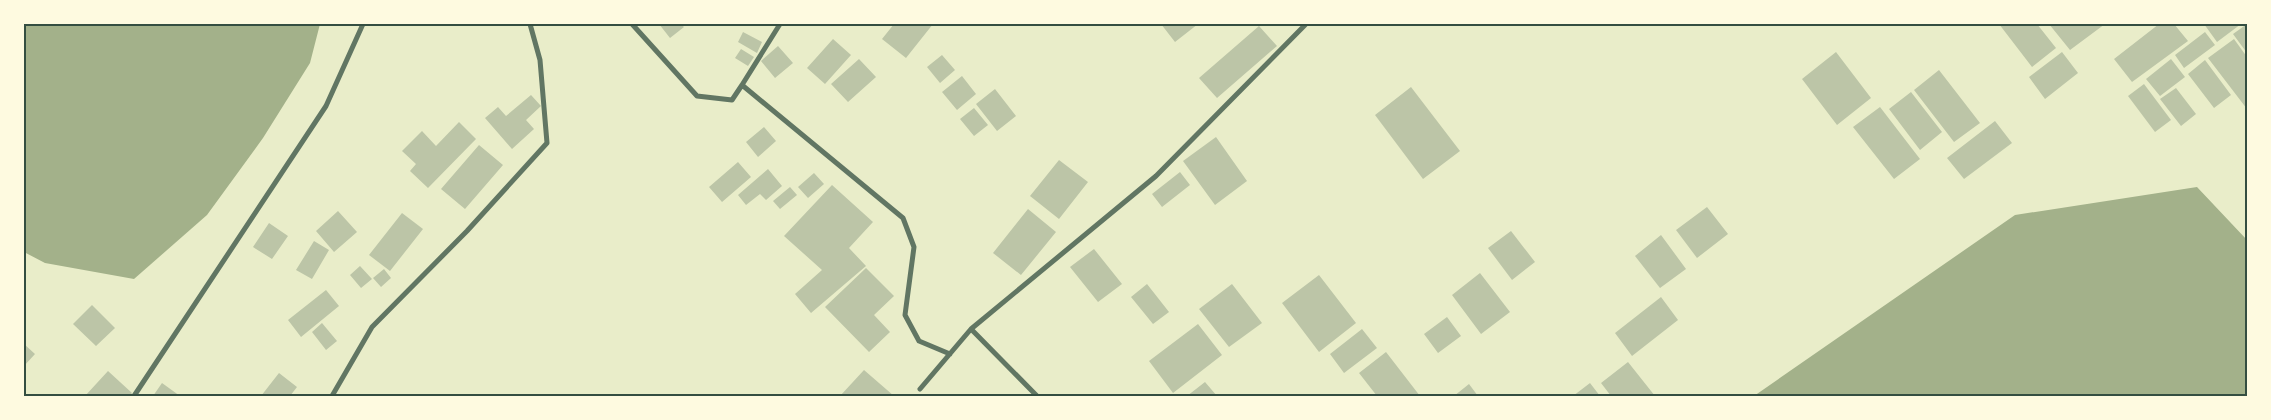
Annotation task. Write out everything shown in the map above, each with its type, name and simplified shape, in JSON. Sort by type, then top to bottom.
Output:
[{"type":"street","points":[[134,396],[326,106],[363,24]]},
{"type":"street","points":[[332,396],[372,327],[467,231],[547,143],[540,60],[530,24]]},
{"type":"street","points":[[632,24],[697,96],[732,100],[780,24]]},
{"type":"street","points":[[920,389],[971,329],[1156,176],[1304,24]]},
{"type":"street","points":[[742,84],[903,218],[914,247],[905,315],[919,340],[950,354]]},
{"type":"street","points":[[971,329],[1037,396]]},
{"type":"shaded area","points":[[24,24],[320,24],[310,63],[263,138],[207,215],[134,279],[45,263],[24,252]]},
{"type":"shaded area","points":[[2197,187],[2247,240],[2247,396],[1754,396],[2015,215]]},
{"type":"building","points":[[659,24],[681,24],[684,27],[670,38]]},
{"type":"building","points":[[894,24],[933,24],[906,58],[882,39]]},
{"type":"building","points":[[1161,24],[1198,24],[1175,42]]},
{"type":"building","points":[[1999,24],[2037,24],[2056,48],[2032,67]]},
{"type":"building","points":[[2049,24],[2105,24],[2070,50]]},
{"type":"building","points":[[2159,24],[2174,24],[2188,41],[2132,82],[2114,59]]},
{"type":"building","points":[[2204,24],[2241,24],[2217,42]]},
{"type":"building","points":[[2247,24],[2247,53],[2233,34]]},
{"type":"building","points":[[1259,26],[1277,46],[1217,98],[1199,78]]},
{"type":"building","points":[[743,32],[762,42],[757,53],[738,42]]},
{"type":"building","points":[[2205,32],[2215,45],[2184,68],[2175,55]]},
{"type":"building","points":[[833,39],[851,55],[825,84],[807,68]]},
{"type":"building","points":[[2234,39],[2247,57],[2247,109],[2208,58]]},
{"type":"building","points":[[778,46],[793,63],[775,78],[761,61]]},
{"type":"building","points":[[741,49],[754,57],[748,66],[735,58]]},
{"type":"building","points":[[1836,52],[1871,98],[1837,125],[1802,79]]},
{"type":"building","points":[[2062,52],[2078,73],[2045,99],[2029,77]]},
{"type":"building","points":[[942,55],[955,70],[940,83],[927,67]]},
{"type":"building","points":[[859,59],[876,77],[848,102],[831,84]]},
{"type":"building","points":[[2171,59],[2185,77],[2160,96],[2146,79]]},
{"type":"building","points":[[2205,60],[2231,95],[2214,108],[2188,74]]},
{"type":"building","points":[[1939,70],[1980,123],[1954,142],[1914,90]]},
{"type":"building","points":[[962,76],[976,94],[957,110],[942,92]]},
{"type":"building","points":[[2144,84],[2171,120],[2155,132],[2128,96]]},
{"type":"building","points":[[1411,87],[1460,151],[1423,179],[1375,115]]},
{"type":"building","points":[[2176,88],[2196,114],[2181,126],[2160,99]]},
{"type":"building","points":[[995,89],[1016,116],[997,131],[976,104]]},
{"type":"building","points":[[1911,92],[1942,132],[1920,150],[1889,109]]},
{"type":"building","points":[[531,95],[541,106],[526,120],[534,129],[512,149],[485,118],[498,107],[506,116]]},
{"type":"building","points":[[1880,107],[1920,159],[1894,179],[1853,127]]},
{"type":"building","points":[[974,108],[988,125],[974,136],[960,119]]},
{"type":"building","points":[[1995,121],[2012,143],[1964,179],[1947,158]]},
{"type":"building","points":[[459,122],[476,139],[428,188],[410,171],[416,164],[402,151],[422,131],[436,146]]},
{"type":"building","points":[[764,127],[776,141],[758,157],[746,142]]},
{"type":"building","points":[[1216,137],[1247,181],[1215,205],[1183,161]]},
{"type":"building","points":[[479,145],[503,165],[465,209],[441,189]]},
{"type":"building","points":[[1059,160],[1088,182],[1059,219],[1030,196]]},
{"type":"building","points":[[738,162],[751,177],[722,202],[709,187]]},
{"type":"building","points":[[768,169],[782,186],[766,200],[760,194],[746,205],[738,195]]},
{"type":"building","points":[[1180,172],[1190,185],[1162,207],[1152,194]]},
{"type":"building","points":[[814,173],[824,184],[808,198],[798,187]]},
{"type":"building","points":[[832,185],[873,222],[849,248],[866,266],[811,313],[795,294],[822,270],[784,236]]},
{"type":"building","points":[[790,187],[797,195],[780,209],[773,201]]},
{"type":"building","points":[[1707,207],[1728,234],[1697,258],[1676,230]]},
{"type":"building","points":[[1028,209],[1056,232],[1021,275],[993,253]]},
{"type":"building","points":[[338,211],[357,232],[334,252],[316,231]]},
{"type":"building","points":[[402,213],[423,229],[390,271],[369,255]]},
{"type":"building","points":[[269,223],[288,236],[272,259],[253,247]]},
{"type":"building","points":[[1511,231],[1535,262],[1512,280],[1488,248]]},
{"type":"building","points":[[1661,235],[1686,269],[1660,288],[1635,256]]},
{"type":"building","points":[[314,241],[329,250],[312,279],[296,270]]},
{"type":"building","points":[[1094,249],[1122,284],[1098,302],[1070,267]]},
{"type":"building","points":[[360,266],[372,279],[361,288],[350,275]]},
{"type":"building","points":[[866,268],[894,296],[874,315],[890,332],[869,352],[825,307]]},
{"type":"building","points":[[384,269],[391,278],[381,287],[373,278]]},
{"type":"building","points":[[1480,273],[1510,312],[1481,334],[1452,295]]},
{"type":"building","points":[[1319,275],[1356,323],[1319,352],[1282,303]]},
{"type":"building","points":[[1147,284],[1169,312],[1153,324],[1131,297]]},
{"type":"building","points":[[1232,284],[1262,323],[1229,347],[1199,309]]},
{"type":"building","points":[[326,290],[339,306],[301,337],[288,320]]},
{"type":"building","points":[[1661,297],[1678,320],[1632,356],[1615,333]]},
{"type":"building","points":[[92,305],[115,328],[96,346],[73,324]]},
{"type":"building","points":[[1447,317],[1461,336],[1438,353],[1424,334]]},
{"type":"building","points":[[322,323],[337,341],[326,350],[312,332]]},
{"type":"building","points":[[1198,324],[1222,355],[1173,393],[1149,361]]},
{"type":"building","points":[[1362,329],[1377,348],[1344,373],[1330,354]]},
{"type":"building","points":[[24,344],[35,354],[24,366]]},
{"type":"building","points":[[1386,352],[1420,396],[1377,396],[1359,373]]},
{"type":"building","points":[[1628,362],[1655,396],[1611,396],[1601,383]]},
{"type":"building","points":[[864,370],[894,396],[840,396]]},
{"type":"building","points":[[108,371],[132,393],[130,396],[85,396]]},
{"type":"building","points":[[279,373],[297,387],[290,396],[261,396]]},
{"type":"building","points":[[1205,382],[1217,396],[1187,396]]},
{"type":"building","points":[[162,383],[180,396],[153,396]]},
{"type":"building","points":[[1590,383],[1600,396],[1573,396]]},
{"type":"building","points":[[1469,384],[1478,396],[1454,396]]}]
